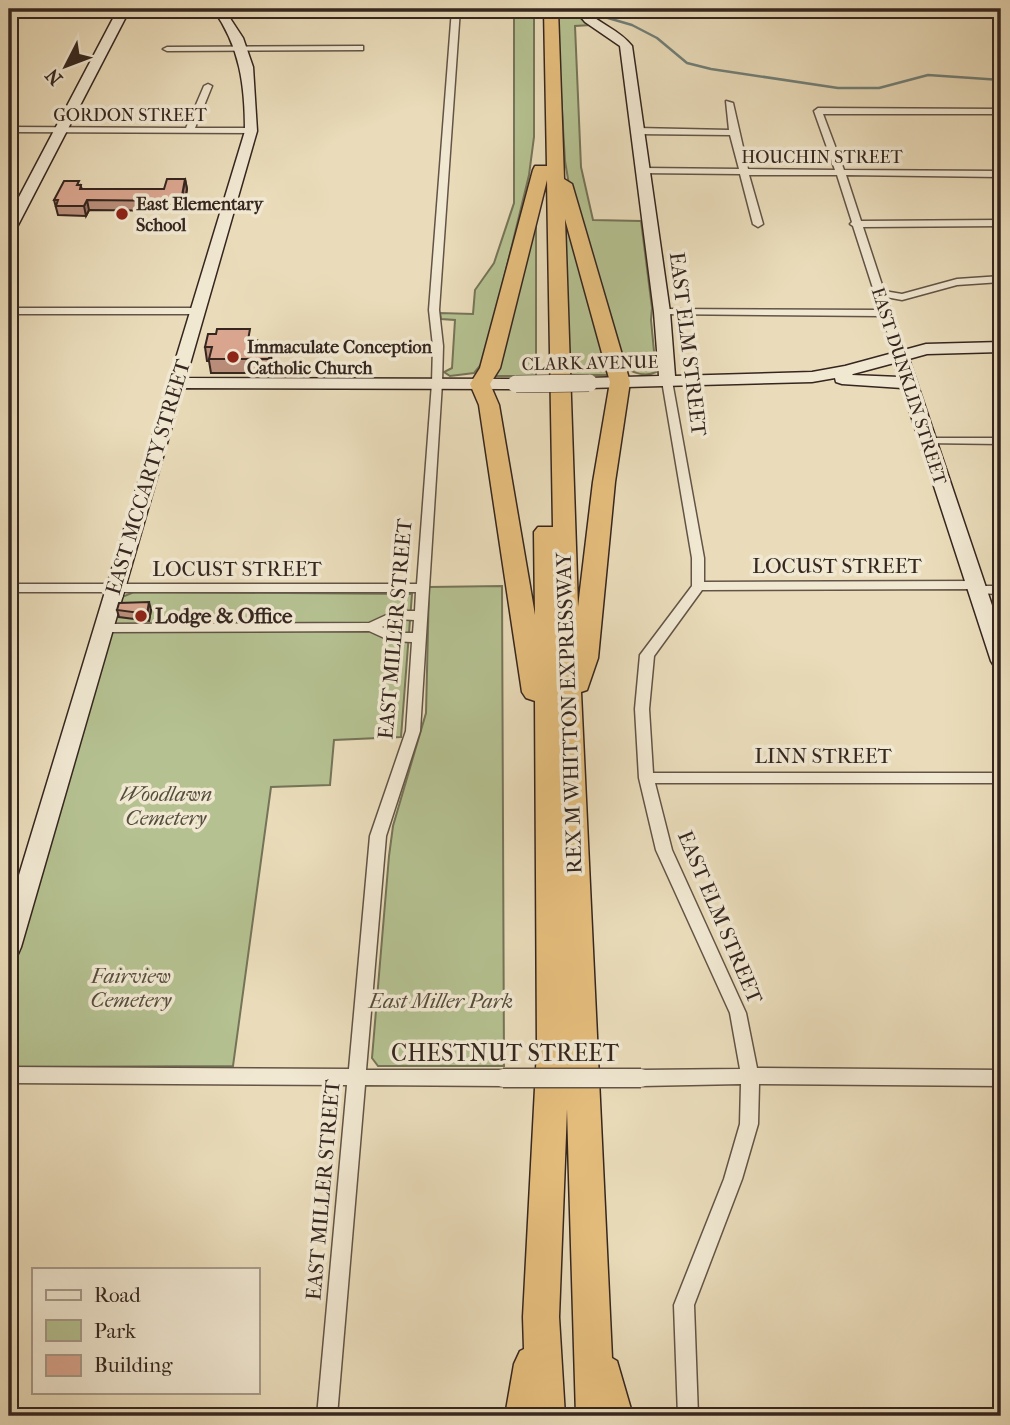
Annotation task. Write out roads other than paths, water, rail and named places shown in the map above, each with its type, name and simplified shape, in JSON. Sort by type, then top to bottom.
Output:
[{"type":"highway","name":"REX M WHITTON EXPRESSWAY","points":[[540,9],[595,1416]]},
{"type":"highway","name":"REX M WHITTON EXPRESSWAY","points":[[546,1416],[541,1317],[553,1050],[549,757],[548,170],[551,9]]},
{"type":"highway","points":[[548,170],[566,189],[620,382],[604,482],[585,658],[569,719]]},
{"type":"highway","points":[[548,170],[490,368],[480,383],[489,405],[531,666],[549,757]]},
{"type":"highway","points":[[590,1313],[614,1416]]},
{"type":"highway","points":[[524,1416],[541,1317]]},
{"type":"main road","points":[[9,229],[13,210],[61,130],[124,9]]},
{"type":"main road","name":"EAST MCCARTY STREET","points":[[9,947],[15,903],[104,628],[251,131],[252,90],[243,49],[219,9]]},
{"type":"main road","name":"EAST ELM STREET","points":[[579,9],[588,19],[614,33],[626,47],[662,312],[667,381]]},
{"type":"main road","name":"CLARK AVENUE","points":[[176,383],[516,384],[812,377],[926,349],[1001,347]]},
{"type":"main road","name":"EAST DUNKLIN STREET","points":[[900,356],[1001,660]]},
{"type":"main road","points":[[861,367],[909,383]]},
{"type":"main road","points":[[812,377],[909,383]]},
{"type":"street","name":"EAST MILLER STREET","points":[[327,1416],[378,836],[413,730],[437,383],[438,346],[434,310],[456,9]]},
{"type":"street","points":[[167,49],[360,48]]},
{"type":"street","points":[[190,130],[208,86]]},
{"type":"street","points":[[730,103],[734,133],[758,224]]},
{"type":"street","name":"EAST DUNKLIN STREET","points":[[900,356],[855,224],[842,173],[818,111],[1001,111]]},
{"type":"street","name":"GORDON STREET","points":[[9,130],[251,131]]},
{"type":"street","points":[[637,131],[734,133]]},
{"type":"street","name":"HOUCHIN STREET","points":[[643,172],[1001,174]]},
{"type":"street","points":[[855,224],[1001,223]]},
{"type":"street","points":[[662,312],[885,310],[902,297],[957,282],[1001,279]]},
{"type":"street","points":[[879,293],[902,297]]},
{"type":"street","points":[[9,311],[197,311]]},
{"type":"street","name":"EAST ELM STREET","points":[[667,381],[698,558],[698,586],[648,654],[642,709],[646,778],[664,850],[738,1013],[750,1076],[749,1124],[733,1179],[684,1305],[688,1416]]},
{"type":"street","points":[[928,441],[1001,441]]},
{"type":"street","name":"LOCUST STREET","points":[[698,586],[1001,590]]},
{"type":"street","name":"LOCUST STREET","points":[[9,588],[424,588]]},
{"type":"street","points":[[104,628],[371,627],[395,615],[422,616]]},
{"type":"street","points":[[371,627],[391,637],[420,638]]},
{"type":"street","name":"LINN STREET","points":[[646,778],[1001,778]]},
{"type":"street","name":"CHESTNUT STREET","points":[[9,1075],[1001,1078]]},
{"type":"waterway","points":[[596,9],[608,18],[632,25],[657,38],[687,63],[711,69],[838,88],[879,88],[928,75],[1001,80]]},
{"type":"place","name":"East Elementary School","points":[[122,214]]},
{"type":"place","name":"Immaculate Conception Catholic Church","points":[[233,357]]},
{"type":"place","name":"Lodge & Office","points":[[141,616]]},
{"type":"park label","name":"Woodlawn Cemetery","points":[[166,806]]},
{"type":"park label","name":"Fairview Cemetery","points":[[131,988]]},
{"type":"park label","name":"East Miller Park","points":[[441,1001]]}]
